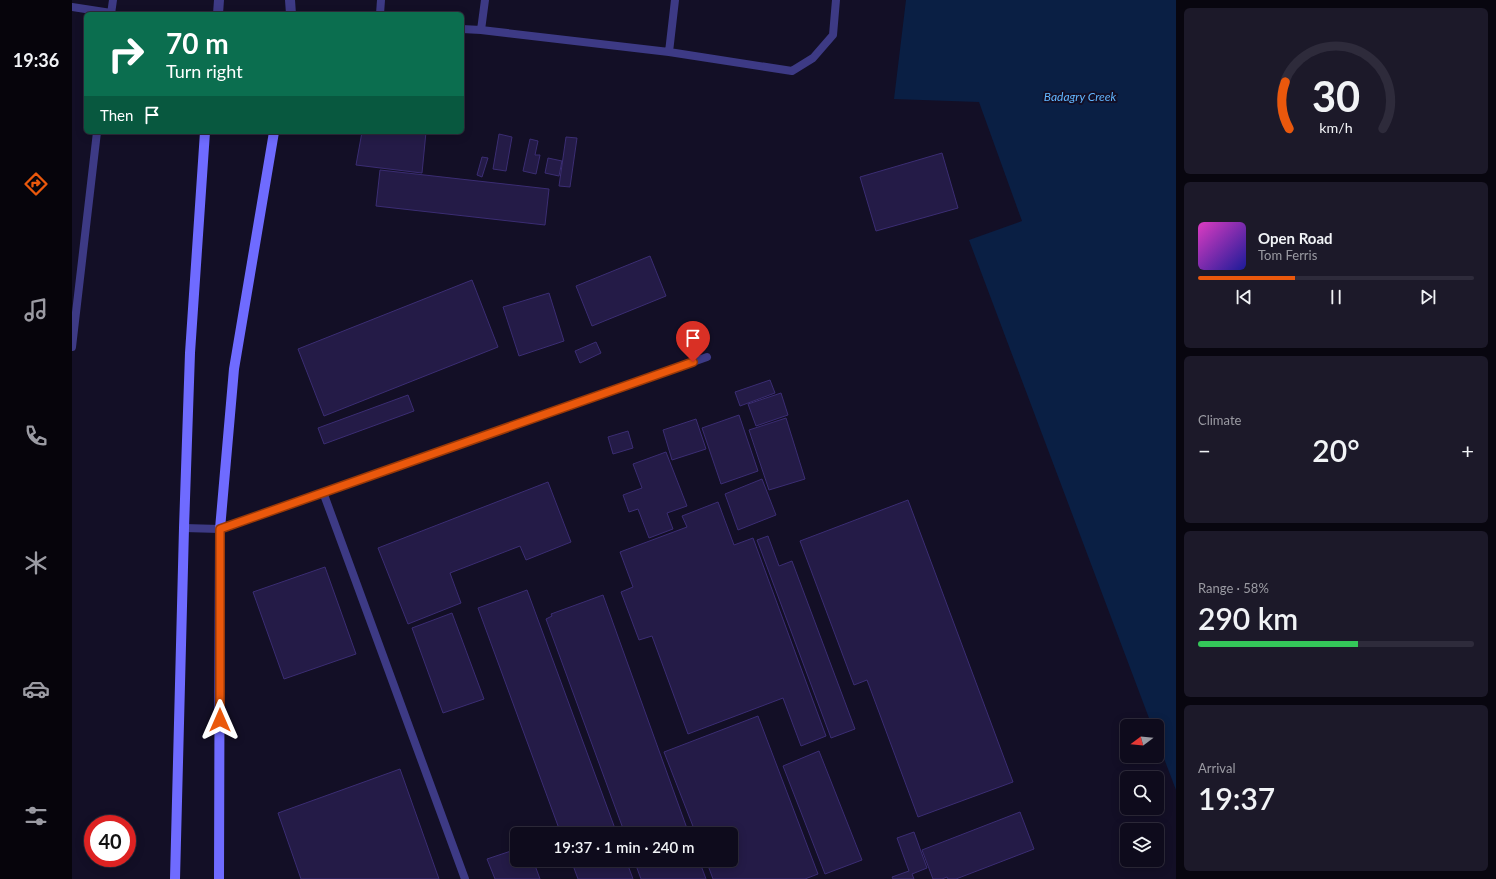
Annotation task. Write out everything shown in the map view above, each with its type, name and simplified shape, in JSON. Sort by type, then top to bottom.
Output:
[{"type":"street","points":[[218,12],[219,0]]},
{"type":"street","points":[[290,0],[291,12]]},
{"type":"street","points":[[175,879],[190,353],[204,134]]},
{"type":"street","points":[[219,879],[220,529],[234,369],[274,134]]},
{"type":"lane","points":[[111,12],[113,0]]},
{"type":"lane","points":[[380,12],[381,0]]},
{"type":"lane","points":[[482,30],[485,0]]},
{"type":"lane","points":[[669,52],[675,0]]},
{"type":"lane","points":[[464,29],[669,52],[792,71],[813,58],[833,34],[836,0]]},
{"type":"lane","points":[[72,7],[104,12]]},
{"type":"lane","points":[[72,347],[97,134]]},
{"type":"lane","points":[[184,528],[220,529],[707,357]]},
{"type":"lane","points":[[323,492],[465,879]]},
{"type":"water","name":"Badagry Creek","points":[[906,0],[1176,0],[1176,790],[1164,758],[1164,719],[1149,719],[969,240],[1022,221],[979,102],[894,99]]},
{"type":"building","points":[[362,134],[426,134],[422,173],[356,165]]},
{"type":"building","points":[[499,134],[512,137],[506,171],[493,169]]},
{"type":"building","points":[[566,137],[577,138],[570,187],[559,186]]},
{"type":"building","points":[[530,139],[538,141],[535,155],[540,155],[536,174],[523,171]]},
{"type":"building","points":[[942,153],[958,208],[876,231],[860,177]]},
{"type":"building","points":[[482,157],[488,158],[482,177],[477,175]]},
{"type":"building","points":[[548,158],[562,161],[559,176],[545,173]]},
{"type":"building","points":[[380,170],[549,189],[545,225],[376,206]]},
{"type":"building","points":[[650,256],[666,296],[592,326],[576,286]]},
{"type":"building","points":[[472,280],[498,347],[324,416],[298,349]]},
{"type":"building","points":[[549,293],[564,341],[519,356],[503,307]]},
{"type":"building","points":[[596,342],[601,353],[580,363],[575,351]]},
{"type":"building","points":[[770,380],[775,393],[740,406],[735,392]]},
{"type":"building","points":[[781,393],[788,415],[756,426],[748,404]]},
{"type":"building","points":[[408,395],[414,411],[324,444],[318,428]]},
{"type":"building","points":[[739,415],[758,471],[721,484],[702,428]]},
{"type":"building","points":[[786,418],[805,479],[769,490],[749,430]]},
{"type":"building","points":[[696,419],[706,449],[672,460],[663,430]]},
{"type":"building","points":[[628,431],[633,448],[613,454],[608,437]]},
{"type":"building","points":[[666,452],[687,506],[667,513],[673,529],[649,538],[638,509],[629,512],[623,495],[642,488],[633,464]]},
{"type":"building","points":[[762,479],[776,515],[738,530],[725,494]]},
{"type":"building","points":[[548,482],[571,542],[526,560],[520,546],[450,573],[461,603],[408,624],[378,548]]},
{"type":"building","points":[[908,500],[1013,782],[918,817],[867,680],[854,685],[800,541]]},
{"type":"building","points":[[718,502],[734,545],[753,538],[826,736],[801,746],[783,698],[688,734],[652,636],[639,640],[621,592],[633,587],[620,552],[687,527],[682,516]]},
{"type":"building","points":[[768,536],[779,566],[792,561],[855,729],[831,738],[757,540]]},
{"type":"building","points":[[325,567],[356,654],[284,679],[253,592]]},
{"type":"building","points":[[527,590],[614,827],[558,827],[478,608]]},
{"type":"building","points":[[603,595],[686,827],[622,827],[546,619],[552,616],[551,614]]},
{"type":"building","points":[[452,613],[484,699],[443,713],[412,628]]},
{"type":"building","points":[[758,716],[818,874],[805,879],[713,879],[709,867],[738,867],[738,827],[693,827],[664,752]]},
{"type":"building","points":[[819,751],[862,860],[825,874],[783,766]]},
{"type":"building","points":[[400,769],[439,879],[301,879],[278,813]]},
{"type":"building","points":[[1020,812],[1034,849],[956,879],[948,879],[947,877],[942,879],[933,879],[922,850]]},
{"type":"building","points":[[914,832],[927,868],[912,874],[914,879],[893,879],[892,877],[909,871],[897,838]]},
{"type":"building","points":[[510,851],[510,867],[536,867],[540,879],[495,879],[487,859]]},
{"type":"building","points":[[574,867],[629,867],[633,879],[578,879]]},
{"type":"building","points":[[637,867],[702,867],[706,879],[641,879]]},
{"type":"route","points":[[220,720],[220,529],[693,362]]}]
